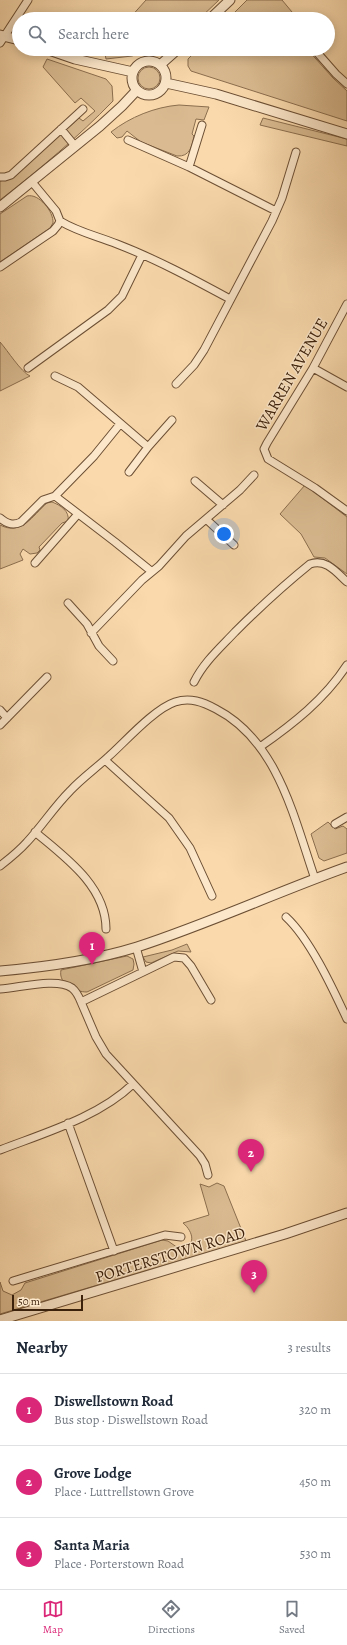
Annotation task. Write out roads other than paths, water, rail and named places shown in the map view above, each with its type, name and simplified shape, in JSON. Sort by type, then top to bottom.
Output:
[{"type":"street","points":[[19,12],[28,0]]},
{"type":"street","points":[[217,12],[230,0]]},
{"type":"street","points":[[12,23],[1,38],[12,39]]},
{"type":"street","points":[[66,56],[133,72]]},
{"type":"street","points":[[160,65],[170,56]]},
{"type":"street","points":[[320,56],[347,84]]},
{"type":"street","points":[[145,61],[150,61],[160,65],[166,73],[166,84],[155,94],[146,95],[137,90],[132,82],[133,72],[136,67],[145,61]]},
{"type":"street","points":[[166,84],[216,94],[347,134]]},
{"type":"street","points":[[0,207],[122,106],[137,90]]},
{"type":"street","points":[[0,177],[10,175],[83,109]]},
{"type":"street","points":[[188,167],[202,125]]},
{"type":"street","points":[[61,129],[75,146]]},
{"type":"street","points":[[128,140],[188,167],[276,211]]},
{"type":"street","points":[[176,384],[194,365],[204,350],[276,211],[288,182],[296,152]]},
{"type":"street","points":[[32,182],[56,211],[60,221],[77,231],[116,244],[181,272],[230,299]]},
{"type":"street","points":[[0,267],[53,231],[60,221]]},
{"type":"street","points":[[28,368],[74,337],[108,310],[121,296],[142,255]]},
{"type":"street","name":"WARREN AVENUE","points":[[347,304],[313,368],[265,445],[265,453],[271,461],[315,488],[347,511]]},
{"type":"street","points":[[313,368],[347,387]]},
{"type":"street","points":[[55,376],[78,387],[148,447]]},
{"type":"street","points":[[129,472],[148,447],[172,420]]},
{"type":"street","points":[[0,518],[8,523],[16,524],[21,522],[43,500],[55,496],[94,456],[120,424]]},
{"type":"street","points":[[91,633],[151,571],[159,566],[186,536],[240,490],[254,475]]},
{"type":"street","points":[[195,482],[223,505]]},
{"type":"street","points":[[55,496],[116,542],[151,571]]},
{"type":"street","points":[[35,562],[78,514]]},
{"type":"street","points":[[206,519],[234,545]]},
{"type":"street","points":[[194,682],[204,665],[236,631],[310,564],[317,562],[328,565],[347,582]]},
{"type":"street","points":[[68,603],[87,624],[99,646],[113,660]]},
{"type":"street","points":[[260,747],[308,710],[328,689],[347,665]]},
{"type":"street","points":[[0,725],[47,678]]},
{"type":"street","points":[[0,866],[18,851],[68,793],[137,729],[172,703],[187,700],[209,706],[226,715],[241,727],[260,747],[275,771],[287,796],[315,879]]},
{"type":"street","points":[[0,710],[7,718]]},
{"type":"street","points":[[105,760],[169,818],[190,848],[212,896]]},
{"type":"street","points":[[335,824],[346,819]]},
{"type":"street","points":[[35,832],[72,863],[90,884],[106,916],[106,929]]},
{"type":"street","points":[[0,971],[87,960],[136,947],[186,930],[347,867]]},
{"type":"street","points":[[286,917],[296,926],[305,940],[332,988],[347,1019]]},
{"type":"street","points":[[136,947],[143,972]]},
{"type":"street","points":[[81,1002],[174,957],[184,958],[191,966],[211,1000]]},
{"type":"street","points":[[0,989],[57,983],[70,987],[74,990],[81,1002],[100,1046],[133,1084],[173,1124],[200,1156],[205,1164],[208,1175]]},
{"type":"street","points":[[0,1150],[68,1123],[114,1100],[133,1084]]},
{"type":"street","points":[[68,1123],[114,1250]]},
{"type":"street","name":"PORTERSTOWN ROAD","points":[[0,1320],[255,1243],[347,1213]]},
{"type":"street","points":[[13,1281],[164,1235],[181,1237]]},
{"type":"place","name":"Diswellstown Road","points":[[92,965]]},
{"type":"place","name":"Grove Lodge","points":[[251,1172]]},
{"type":"place","name":"Santa Maria","points":[[254,1293]]}]
